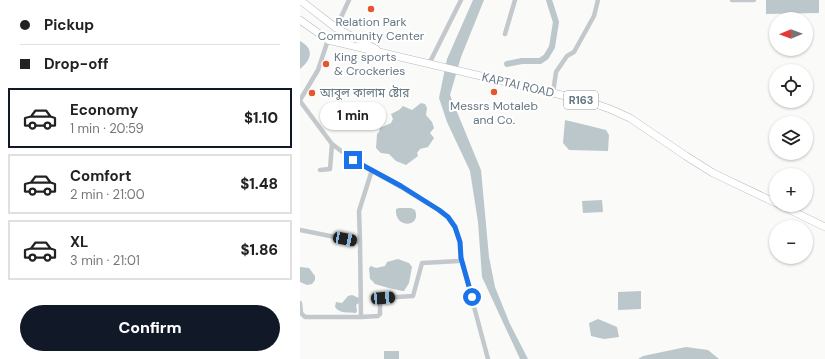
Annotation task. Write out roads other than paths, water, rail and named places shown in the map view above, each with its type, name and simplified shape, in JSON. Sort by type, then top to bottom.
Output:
[{"type":"main road","name":"R163","points":[[300,0],[336,28],[385,54]]},
{"type":"main road","name":"R163","points":[[300,20],[328,40],[385,54]]},
{"type":"main road","name":"KAPTAI ROAD","points":[[385,54],[587,101],[623,115],[713,173],[769,200]]},
{"type":"main road","points":[[795,212],[825,226]]},
{"type":"street","points":[[336,28],[350,0]]},
{"type":"street","points":[[430,64],[460,0]]},
{"type":"street","points":[[505,34],[515,0]]},
{"type":"street","points":[[553,93],[556,72],[568,56],[574,52],[594,16],[598,0]]},
{"type":"street","points":[[732,0],[754,0]]},
{"type":"street","points":[[328,40],[318,70],[301,98],[332,144],[353,160],[439,210],[448,217],[455,227],[460,242],[461,258],[488,359]]},
{"type":"street","points":[[320,170],[330,169],[332,144]]},
{"type":"street","points":[[361,318],[359,212],[372,170]]},
{"type":"street","points":[[300,230],[360,242]]},
{"type":"street","points":[[300,303],[300,313],[305,317],[361,318],[378,316],[380,314],[381,298],[413,296],[422,263],[459,261],[461,258]]},
{"type":"waterway","points":[[507,64],[522,61],[540,61],[546,57],[552,47],[556,22],[549,0]]},
{"type":"place","name":"Relation Park Community Center","points":[[371,9]]},
{"type":"place","name":"King sports & Crockeries","points":[[326,64]]},
{"type":"place","name":"Messrs Motaleb and Co.","points":[[494,92]]},
{"type":"place","name":"আবুল কালাম ষ্টোর","points":[[312,93]]}]
